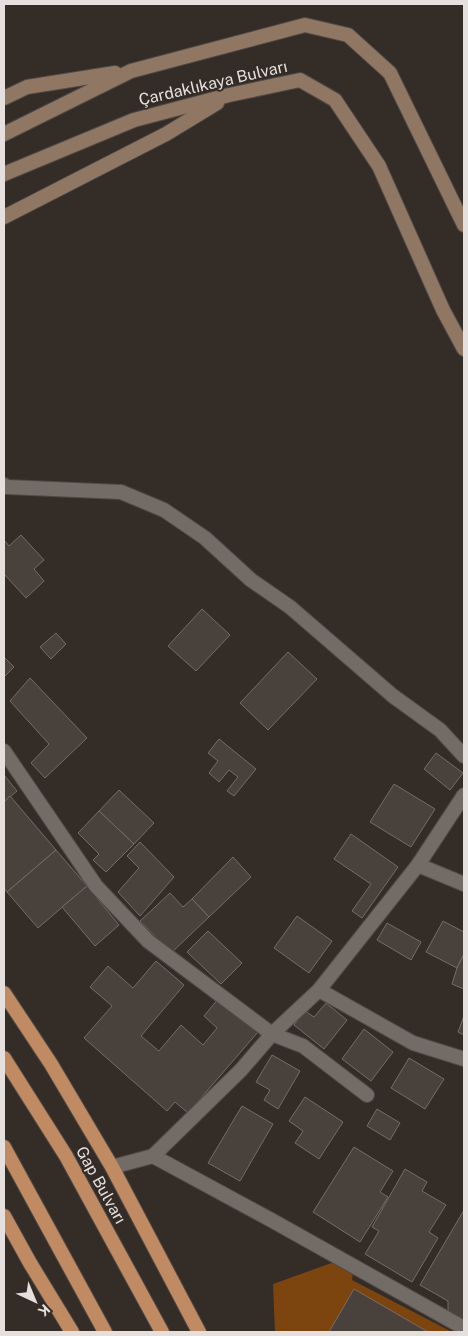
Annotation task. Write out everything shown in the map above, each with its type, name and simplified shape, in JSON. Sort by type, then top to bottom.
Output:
[{"type":"highway","points":[[4,993],[51,1064],[112,1167],[199,1332]]},
{"type":"highway","name":"Gap Bulvarı","points":[[4,1058],[66,1156],[162,1332]]},
{"type":"highway","points":[[4,1147],[106,1332]]},
{"type":"highway","points":[[4,1216],[72,1332]]},
{"type":"main road","name":"Çardaklıkaya Bulvarı","points":[[4,134],[131,71],[305,25],[348,35],[390,73],[464,225]]},
{"type":"main road","points":[[4,98],[27,87],[131,71]]},
{"type":"main road","name":"Çardaklıkaya Bulvarı","points":[[4,174],[134,120],[229,95],[300,80],[335,100],[379,166],[443,310],[464,349]]},
{"type":"main road","points":[[4,218],[166,134],[229,95]]},
{"type":"street","points":[[4,486],[121,492],[164,510],[205,538],[252,580],[290,607],[393,696],[440,730],[464,756]]},
{"type":"street","points":[[4,750],[96,886],[148,941],[272,1034],[303,1046],[367,1095]]},
{"type":"street","points":[[112,1167],[153,1156],[241,1070],[272,1034],[318,990],[418,865],[464,795]]},
{"type":"street","points":[[418,865],[464,884]]},
{"type":"street","points":[[318,990],[413,1043],[464,1059]]},
{"type":"street","points":[[153,1156],[464,1328]]},
{"type":"shaded area","points":[[337,1261],[353,1273],[352,1280],[452,1332],[275,1332],[273,1284]]},
{"type":"building","points":[[21,535],[44,560],[34,569],[44,581],[26,598],[4,574],[4,540],[9,546]]},
{"type":"building","points":[[202,609],[230,635],[196,671],[168,646]]},
{"type":"building","points":[[56,633],[66,644],[51,659],[40,647]]},
{"type":"building","points":[[288,652],[317,679],[268,730],[240,703]]},
{"type":"building","points":[[4,657],[14,667],[4,677]]},
{"type":"building","points":[[30,678],[87,738],[45,778],[31,763],[49,744],[10,701]]},
{"type":"building","points":[[219,739],[256,769],[234,796],[227,791],[238,777],[229,770],[219,782],[209,773],[218,761],[208,753]]},
{"type":"building","points":[[436,753],[463,773],[450,790],[424,769]]},
{"type":"building","points":[[4,775],[17,791],[4,802]]},
{"type":"building","points":[[394,784],[435,809],[411,847],[370,822]]},
{"type":"building","points":[[119,790],[154,823],[134,844],[99,811]]},
{"type":"building","points":[[10,796],[56,850],[7,892],[4,888],[4,802]]},
{"type":"building","points":[[99,811],[134,844],[106,872],[93,860],[99,854],[78,833]]},
{"type":"building","points":[[351,834],[398,867],[362,918],[352,911],[371,884],[334,859]]},
{"type":"building","points":[[140,842],[174,877],[140,916],[118,892],[139,868],[127,856]]},
{"type":"building","points":[[56,850],[87,886],[38,928],[7,892]]},
{"type":"building","points":[[233,857],[251,877],[209,917],[192,899]]},
{"type":"building","points":[[87,886],[119,925],[95,946],[62,907]]},
{"type":"building","points":[[170,893],[183,907],[192,899],[209,917],[171,953],[140,921]]},
{"type":"building","points":[[297,916],[332,941],[309,973],[274,948]]},
{"type":"building","points":[[443,921],[464,932],[464,954],[457,968],[426,952]]},
{"type":"building","points":[[387,923],[421,942],[411,960],[377,940]]},
{"type":"building","points":[[208,931],[242,963],[221,984],[187,952]]},
{"type":"building","points":[[464,954],[464,989],[452,984]]},
{"type":"building","points":[[156,961],[184,985],[141,1036],[159,1051],[181,1025],[203,1045],[217,1028],[204,1016],[219,998],[258,1032],[188,1113],[175,1102],[167,1111],[84,1038],[112,1006],[90,987],[108,966],[133,988]]},
{"type":"building","points":[[326,1003],[347,1020],[324,1049],[294,1025],[305,1011],[314,1017]]},
{"type":"building","points":[[464,1016],[464,1035],[458,1032]]},
{"type":"building","points":[[364,1029],[393,1052],[371,1081],[342,1059]]},
{"type":"building","points":[[272,1055],[300,1071],[278,1109],[264,1100],[270,1090],[256,1082]]},
{"type":"building","points":[[409,1058],[444,1079],[425,1109],[391,1088]]},
{"type":"building","points":[[305,1097],[343,1122],[319,1159],[295,1143],[303,1131],[289,1121]]},
{"type":"building","points":[[242,1106],[273,1124],[240,1181],[208,1163]]},
{"type":"building","points":[[377,1109],[400,1123],[390,1140],[367,1126]]},
{"type":"building","points":[[354,1147],[393,1171],[380,1192],[388,1197],[360,1242],[313,1212]]},
{"type":"building","points":[[405,1169],[427,1182],[422,1191],[446,1205],[429,1232],[438,1238],[412,1282],[365,1254],[379,1231],[372,1227]]},
{"type":"building","points":[[464,1210],[464,1320],[448,1311],[448,1301],[420,1285]]},
{"type":"building","points":[[354,1289],[428,1332],[329,1332]]}]
